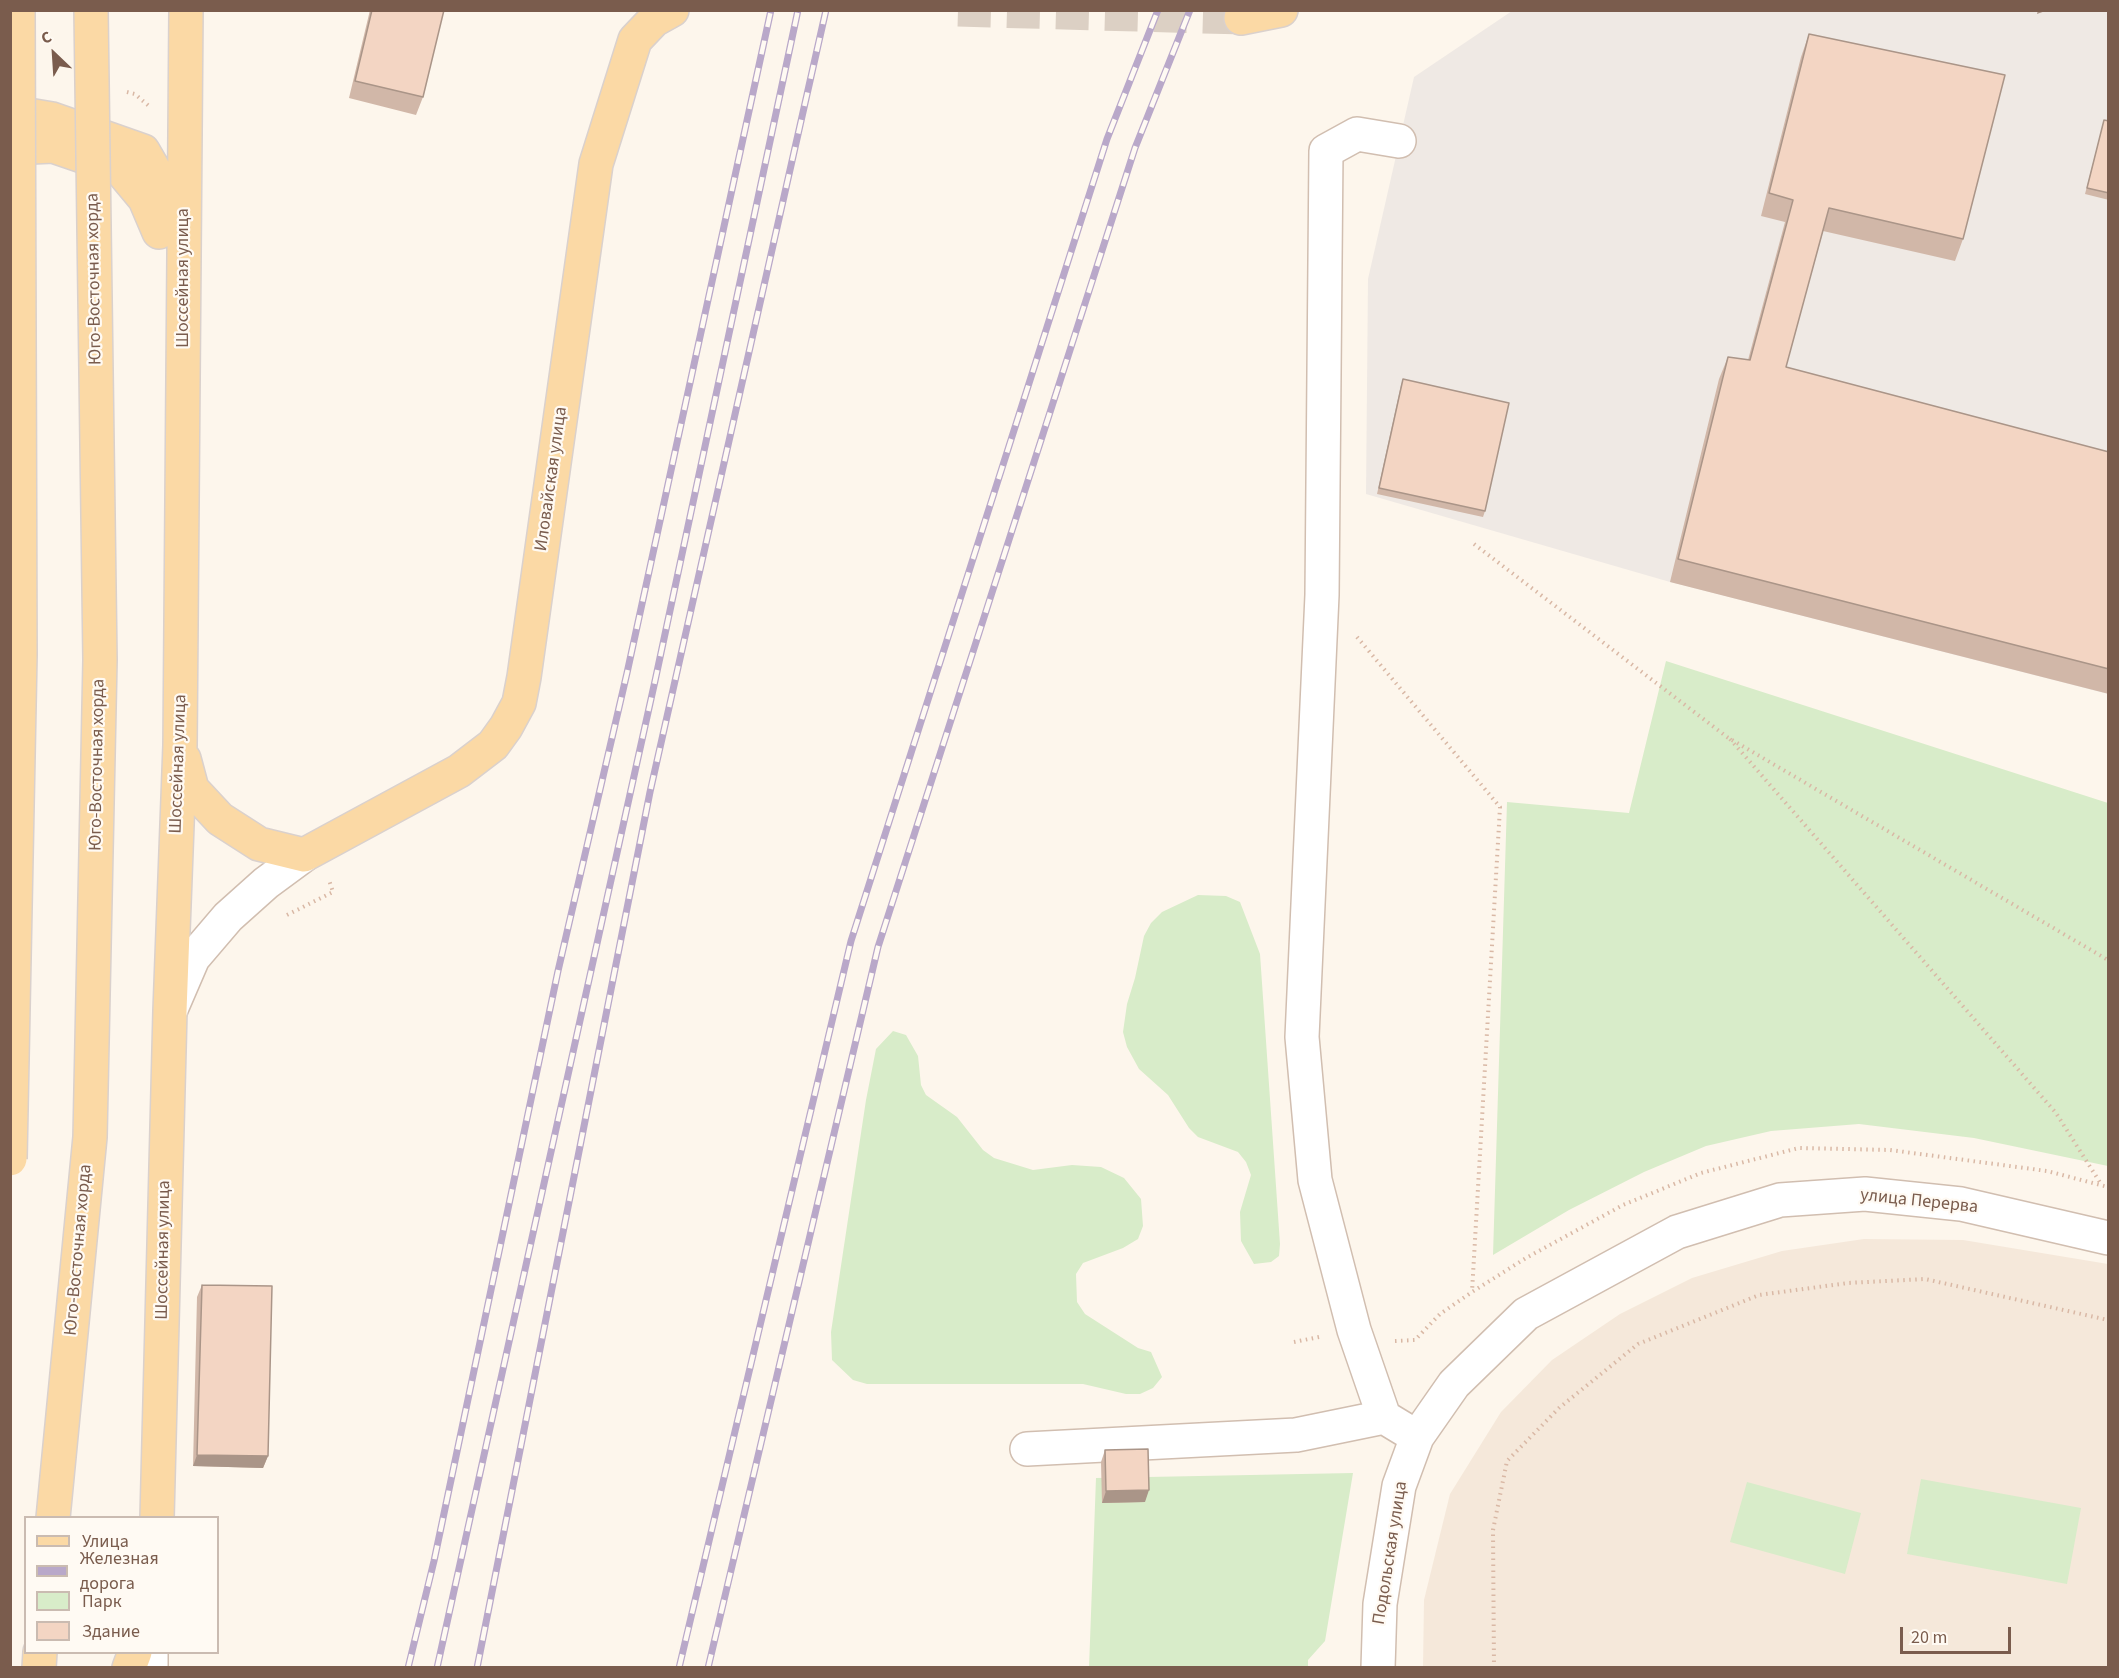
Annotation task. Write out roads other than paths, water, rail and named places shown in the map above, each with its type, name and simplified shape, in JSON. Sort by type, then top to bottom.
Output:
[{"type":"main road","points":[[10,1160],[20,655],[18,10]]},
{"type":"main road","name":"Юго-Восточная хорда","points":[[53,1516],[90,1137],[100,660],[91,10]]},
{"type":"main road","name":"Шоссейная улица","points":[[157,1516],[170,1011],[180,745],[186,10]]},
{"type":"main road","name":"Иловайская улица","points":[[304,855],[473,762],[493,745],[519,703],[596,164],[635,40],[654,20],[672,10]]},
{"type":"main road","points":[[1241,18],[1281,10]]},
{"type":"main road","points":[[10,112],[52,118],[143,151],[161,182],[174,215],[182,250],[184,285]]},
{"type":"main road","points":[[10,148],[53,146],[120,169],[145,199],[184,285]]},
{"type":"main road","points":[[180,745],[192,789],[220,819],[259,844],[304,855]]},
{"type":"main road","points":[[129,1668],[135,1654]]},
{"type":"street","points":[[1399,141],[1357,134],[1326,151],[1322,595],[1302,1037],[1315,1180],[1354,1330],[1384,1417],[1417,1437]]},
{"type":"street","name":"Иловайская улица","points":[[170,1011],[193,958],[235,910],[304,855]]},
{"type":"street","name":"улица Перерва","points":[[1598,1273],[1677,1232],[1780,1200],[1865,1194],[1961,1204],[2109,1238]]},
{"type":"street","name":"Подольская улица","points":[[1378,1668],[1380,1604],[1399,1486],[1417,1437],[1454,1384],[1526,1314],[1598,1273]]},
{"type":"street","points":[[1027,1449],[1296,1435],[1384,1417]]},
{"type":"tunnel","points":[[958,10],[1241,18]]},
{"type":"railway","points":[[408,1668],[434,1561],[558,971],[627,673],[771,10]]},
{"type":"railway","points":[[437,1668],[655,681],[798,10]]},
{"type":"railway","points":[[477,1668],[650,792],[826,10]]},
{"type":"railway","points":[[679,1668],[851,941],[1107,139],[1158,10]]},
{"type":"railway","points":[[708,1668],[878,947],[1135,148],[1190,10]]}]
